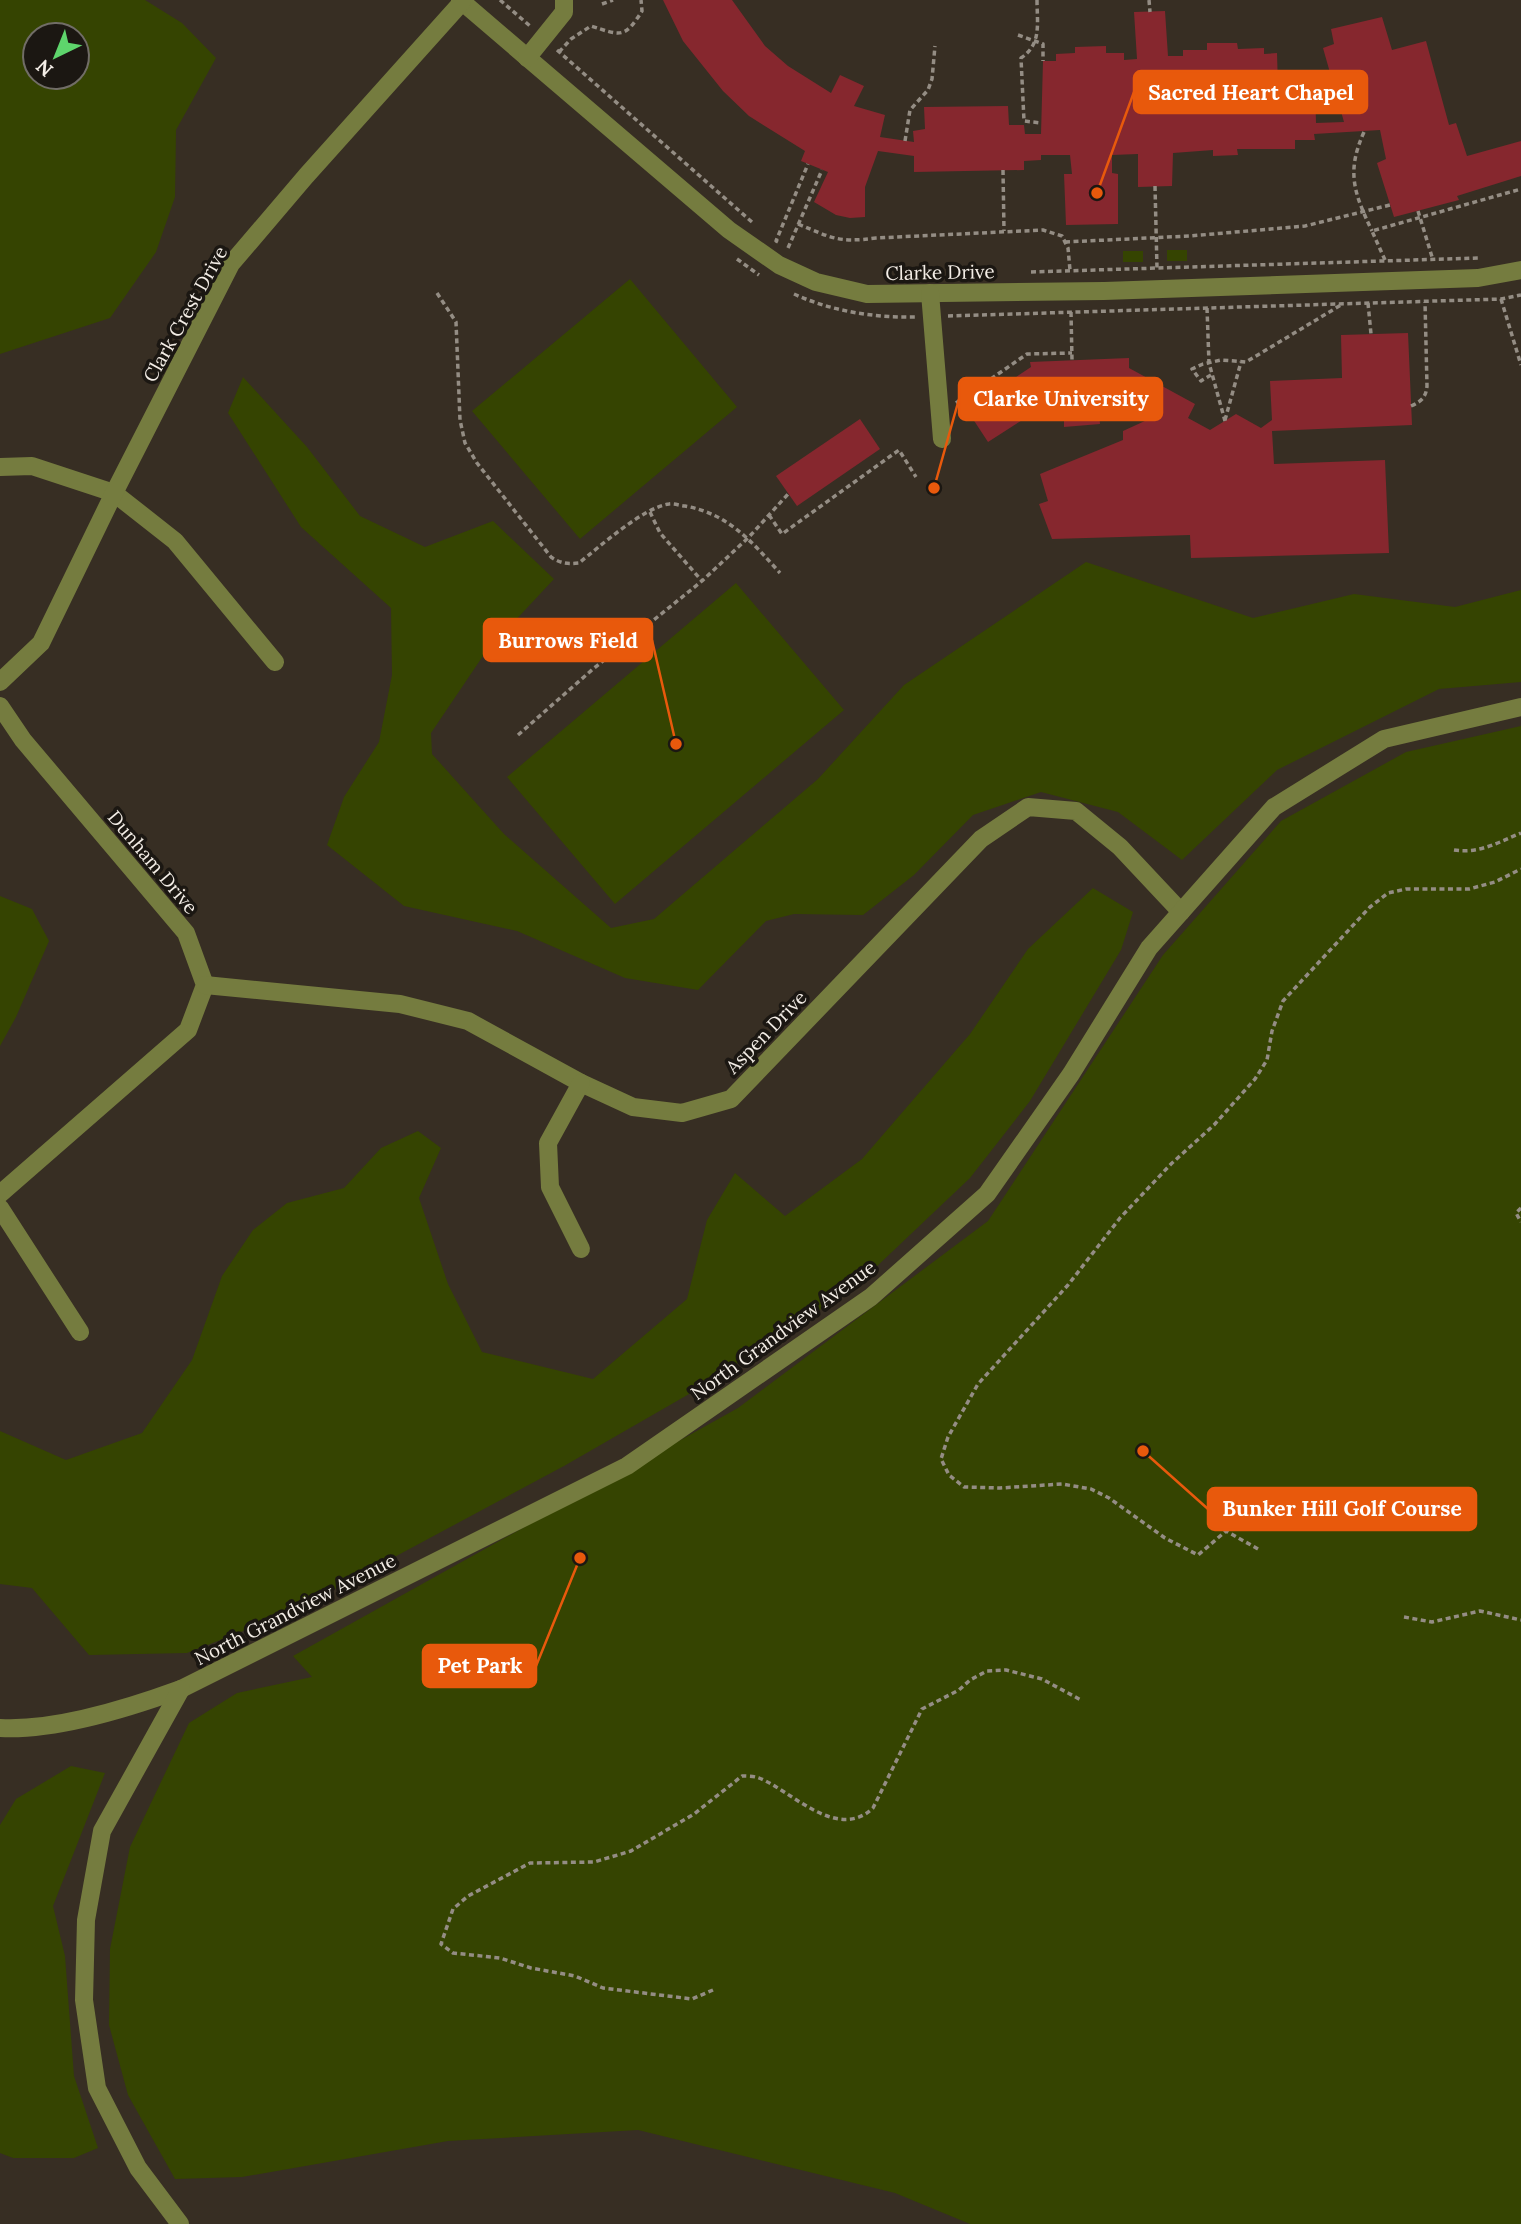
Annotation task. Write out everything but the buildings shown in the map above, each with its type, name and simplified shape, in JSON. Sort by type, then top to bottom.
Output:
[{"type":"street","points":[[527,58],[564,12],[564,0]]},
{"type":"street","name":"Clarke Drive","points":[[461,1],[729,230],[779,265],[816,282],[867,294],[1158,290],[1478,278],[1521,270]]},
{"type":"street","name":"Clark Crest Drive","points":[[0,682],[41,643],[231,264],[461,1]]},
{"type":"street","points":[[930,293],[942,439]]},
{"type":"street","points":[[0,467],[32,466],[114,494],[175,541],[275,662]]},
{"type":"street","name":"Dunham Drive","points":[[0,706],[23,740],[186,933],[205,985]]},
{"type":"street","name":"North Grandview Avenue","points":[[0,1728],[24,1730],[131,1707],[181,1689],[627,1465],[871,1297],[987,1194],[1071,1074],[1149,948],[1274,807],[1384,739],[1521,707]]},
{"type":"street","name":"Aspen Drive","points":[[205,985],[400,1004],[468,1021],[581,1083],[633,1107],[681,1112],[731,1099],[981,839],[1028,807],[1076,811],[1120,847],[1181,912]]},
{"type":"street","points":[[0,1194],[188,1030],[205,985]]},
{"type":"street","points":[[580,1249],[550,1187],[548,1143],[581,1083]]},
{"type":"street","points":[[0,1208],[80,1332]]},
{"type":"street","name":"North Grandview Avenue","points":[[180,2224],[138,2168],[97,2088],[84,2000],[86,1920],[102,1830],[181,1689]]},
{"type":"path","points":[[500,0],[759,228]]},
{"type":"path","points":[[602,4],[613,0]]},
{"type":"path","points":[[559,52],[570,38],[591,26],[617,34],[629,30],[642,11],[641,0]]},
{"type":"path","points":[[1037,0],[1035,41],[1030,51],[1021,58],[1024,121],[1041,122]]},
{"type":"path","points":[[1149,0],[1150,12]]},
{"type":"path","points":[[1018,35],[1043,44],[1043,61]]},
{"type":"path","points":[[905,141],[910,110],[928,90],[932,79],[934,46]]},
{"type":"path","points":[[1364,132],[1352,166],[1363,211],[1385,261]]},
{"type":"path","points":[[776,240],[808,164]]},
{"type":"path","points":[[768,234],[788,248],[822,170]]},
{"type":"path","points":[[1003,170],[1004,232]]},
{"type":"path","points":[[1155,187],[1158,309]]},
{"type":"path","points":[[1372,231],[1521,189]]},
{"type":"path","points":[[1065,242],[1189,236],[1305,226],[1390,205]]},
{"type":"path","points":[[1418,211],[1433,260]]},
{"type":"path","points":[[798,224],[839,241],[1043,230],[1062,236],[1068,248],[1070,270]]},
{"type":"path","points":[[1031,272],[1489,256]]},
{"type":"path","points":[[734,257],[762,277]]},
{"type":"path","points":[[791,292],[810,301],[868,316],[1425,302],[1501,299],[1521,295]]},
{"type":"path","points":[[437,293],[456,322],[460,419],[465,443],[477,463],[551,557],[568,564],[579,563],[640,516],[669,504],[701,509],[734,526],[749,537],[780,573]]},
{"type":"path","points":[[1501,299],[1521,365]]},
{"type":"path","points":[[1411,406],[1426,395],[1425,302]]},
{"type":"path","points":[[1368,303],[1371,334]]},
{"type":"path","points":[[1211,375],[1202,381],[1192,369],[1221,360],[1246,362],[1342,304]]},
{"type":"path","points":[[1207,308],[1209,363],[1225,421],[1241,362]]},
{"type":"path","points":[[1071,312],[1072,360]]},
{"type":"path","points":[[940,414],[1027,354],[1072,353]]},
{"type":"path","points":[[769,515],[782,534],[899,450],[916,477]]},
{"type":"path","points":[[518,735],[593,669],[702,581],[749,537],[789,493]]},
{"type":"path","points":[[650,512],[660,533],[702,581]]},
{"type":"path","points":[[1454,850],[1468,852],[1480,849],[1521,833]]},
{"type":"path","points":[[1226,1518],[1226,1531],[1198,1555],[1165,1538],[1109,1498],[1091,1489],[1062,1484],[1000,1488],[964,1487],[949,1475],[941,1459],[948,1437],[978,1384],[1068,1285],[1120,1218],[1171,1164],[1214,1125],[1255,1079],[1268,1060],[1272,1031],[1283,1001],[1370,907],[1388,893],[1406,889],[1469,889],[1495,882],[1521,869]]},
{"type":"path","points":[[1521,1208],[1516,1213],[1521,1222]]},
{"type":"path","points":[[1226,1531],[1258,1549]]},
{"type":"path","points":[[1404,1617],[1432,1622],[1480,1611],[1521,1620]]},
{"type":"path","points":[[713,1990],[692,1999],[603,1987],[575,1976],[531,1968],[500,1958],[453,1952],[441,1944],[453,1909],[475,1891],[530,1863],[594,1862],[631,1851],[694,1814],[742,1776],[757,1777],[807,1808],[824,1814],[843,1819],[862,1818],[873,1808],[922,1709],[959,1690],[970,1679],[987,1671],[1006,1670],[1042,1679],[1081,1700]]},
{"type":"green space","points":[[0,0],[145,0],[182,23],[216,58],[176,130],[175,197],[156,252],[110,318],[0,354]]},
{"type":"green space","points":[[1167,250],[1187,250],[1187,261],[1167,261]]},
{"type":"green space","points":[[1123,251],[1143,251],[1143,262],[1123,262]]},
{"type":"green space","points":[[630,279],[737,407],[580,539],[472,411]]},
{"type":"green space","points":[[243,377],[307,447],[360,516],[425,547],[493,521],[554,579],[485,653],[431,733],[432,754],[504,834],[611,928],[654,919],[818,779],[904,685],[1086,562],[1253,618],[1354,594],[1455,607],[1521,590],[1521,682],[1439,689],[1277,770],[1182,860],[1118,812],[1041,792],[973,815],[914,875],[863,915],[794,914],[766,921],[698,990],[625,978],[517,931],[404,906],[327,845],[344,797],[379,742],[392,675],[391,608],[301,527],[228,413]]},
{"type":"green space","points":[[736,583],[844,710],[615,904],[507,777]]},
{"type":"green space","points":[[1521,726],[1521,2224],[970,2224],[895,2193],[638,2130],[448,2141],[242,2177],[175,2179],[128,2095],[109,2025],[110,1949],[130,1847],[189,1723],[237,1693],[312,1677],[293,1656],[738,1408],[988,1221],[1163,955],[1281,821],[1406,752]]},
{"type":"green space","points":[[1093,888],[1133,912],[1121,950],[1030,1101],[970,1178],[855,1287],[703,1386],[564,1466],[292,1612],[187,1653],[89,1655],[32,1588],[0,1584],[0,1431],[66,1460],[142,1433],[192,1360],[222,1276],[253,1230],[287,1203],[344,1188],[381,1148],[418,1131],[441,1148],[419,1198],[448,1284],[482,1352],[593,1379],[687,1299],[707,1220],[735,1173],[785,1216],[862,1159],[970,1034],[1028,949]]},
{"type":"green space","points":[[0,896],[32,909],[49,941],[16,1017],[0,1046]]},
{"type":"green space","points":[[71,1766],[105,1773],[53,1906],[65,1956],[74,2076],[98,2148],[74,2158],[13,2158],[0,2153],[0,1825],[16,1799]]},
{"type":"place","name":"Sacred Heart Chapel","points":[[1097,193]]},
{"type":"place","name":"Clarke University","points":[[934,488]]},
{"type":"place","name":"Burrows Field","points":[[676,744]]},
{"type":"place","name":"Bunker Hill Golf Course","points":[[1143,1451]]},
{"type":"place","name":"Pet Park","points":[[580,1558]]}]
